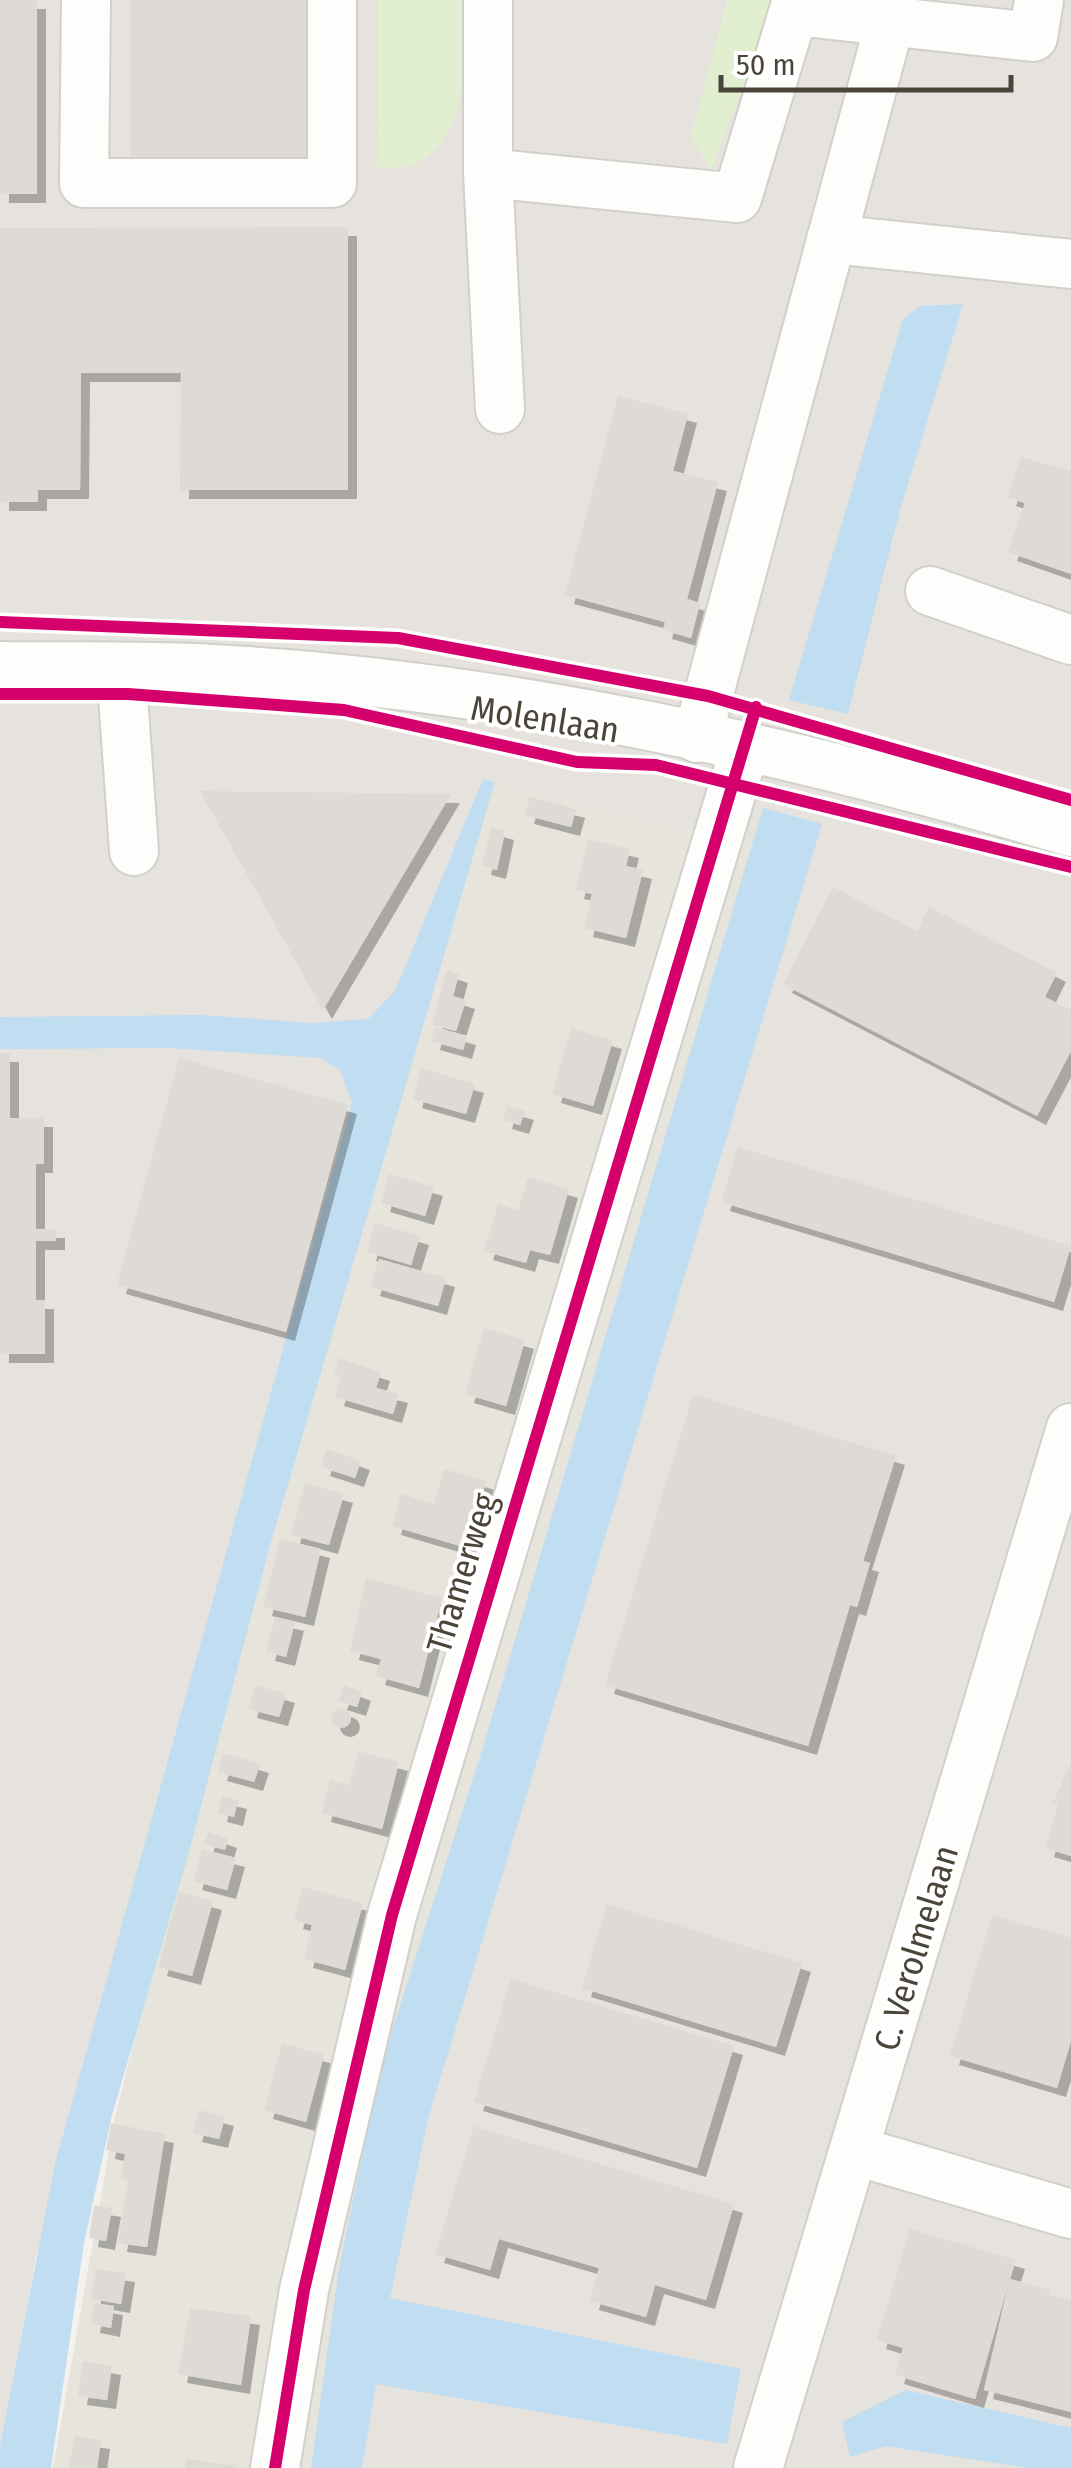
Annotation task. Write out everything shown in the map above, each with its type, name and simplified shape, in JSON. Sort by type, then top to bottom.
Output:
[{"type":"street","points":[[86,0],[84,183],[332,183],[332,0]]},
{"type":"street","points":[[488,0],[488,173],[500,408]]},
{"type":"street","points":[[488,173],[736,198],[796,6],[890,22],[1033,38],[1038,0]]},
{"type":"street","points":[[697,738],[890,22]]},
{"type":"street","points":[[831,239],[1071,264]]},
{"type":"street","points":[[930,591],[1071,640]]},
{"type":"street","name":"Molenlaan","points":[[0,666],[212,669],[546,707],[745,748],[1071,832]]},
{"type":"street","points":[[121,668],[134,851]]},
{"type":"street","name":"Thamerweg","points":[[276,2468],[304,2290],[392,1915],[745,748]]},
{"type":"street","name":"C. Verolmelaan","points":[[758,2468],[1071,1428]]},
{"type":"street","points":[[856,2151],[1071,2214]]},
{"type":"shaded area","points":[[0,0],[1071,0],[1071,2468],[337,2468],[349,2334],[763,849],[492,782],[36,2256],[0,2463]]},
{"type":"shaded area","points":[[491,782],[763,849],[337,2468],[53,2468],[115,2117],[237,1630]]},
{"type":"shaded area","points":[[181,797],[293,998],[19,990],[13,806],[130,804],[130,798]]},
{"type":"shaded area","points":[[164,1703],[27,2258],[0,2258],[0,1705]]},
{"type":"green space","points":[[378,0],[462,0],[463,68],[456,113],[435,150],[407,167],[377,168]]},
{"type":"green space","points":[[727,0],[828,0],[769,21],[711,170],[691,137]]},
{"type":"water","points":[[963,304],[900,510],[848,714],[789,700],[903,319],[920,306]]},
{"type":"water","points":[[483,779],[495,782],[269,1549],[186,1863],[112,2115],[84,2243],[51,2468],[0,2468],[0,2446],[55,2164],[352,1103],[340,1070],[320,1058],[167,1048],[0,1049],[0,1017],[201,1015],[311,1023],[368,1019],[395,991]]},
{"type":"water","points":[[763,808],[822,824],[428,2119],[390,2298],[741,2369],[727,2444],[376,2384],[362,2468],[311,2468],[339,2268],[381,2065],[483,1747]]},
{"type":"water","points":[[905,2390],[1071,2428],[1071,2468],[1027,2468],[886,2446],[850,2457],[842,2422]]},
{"type":"building","points":[[0,0],[37,0],[37,194],[0,194]]},
{"type":"building","points":[[130,0],[306,0],[306,165],[130,165]]},
{"type":"building","points":[[348,227],[348,490],[180,490],[181,373],[81,373],[80,490],[38,490],[38,502],[0,502],[0,228]]},
{"type":"building","points":[[618,396],[688,414],[673,471],[718,482],[687,599],[700,603],[691,638],[663,630],[665,622],[565,595]]},
{"type":"building","points":[[1021,457],[1071,471],[1071,574],[1008,552],[1025,503],[1007,497]]},
{"type":"building","points":[[200,791],[451,794],[323,1010]]},
{"type":"building","points":[[530,797],[576,809],[571,827],[525,815]]},
{"type":"building","points":[[491,827],[505,831],[497,870],[482,866]]},
{"type":"building","points":[[588,839],[630,849],[626,866],[643,870],[626,938],[584,928],[592,894],[575,890]]},
{"type":"building","points":[[833,887],[917,931],[929,907],[1057,973],[1045,997],[1071,1010],[1071,1051],[1037,1116],[783,984]]},
{"type":"building","points":[[447,970],[459,974],[453,996],[466,1000],[456,1031],[432,1025]]},
{"type":"building","points":[[435,1027],[467,1036],[463,1050],[431,1041]]},
{"type":"building","points":[[571,1028],[613,1040],[593,1106],[552,1094]]},
{"type":"building","points":[[0,1053],[10,1053],[10,1118],[44,1118],[44,1164],[36,1164],[36,1229],[56,1229],[56,1241],[36,1241],[36,1300],[45,1300],[45,1354],[0,1354]]},
{"type":"building","points":[[179,1058],[348,1105],[286,1332],[117,1285]]},
{"type":"building","points":[[421,1068],[475,1084],[466,1114],[413,1099]]},
{"type":"building","points":[[507,1106],[525,1111],[520,1125],[503,1120]]},
{"type":"building","points":[[738,1147],[1071,1246],[1054,1302],[721,1202]]},
{"type":"building","points":[[389,1174],[434,1187],[425,1216],[381,1203]]},
{"type":"building","points":[[528,1177],[569,1189],[550,1255],[530,1250],[526,1263],[484,1251],[498,1204],[518,1210]]},
{"type":"building","points":[[375,1223],[420,1236],[411,1265],[367,1252]]},
{"type":"building","points":[[379,1259],[446,1278],[438,1306],[371,1287]]},
{"type":"building","points":[[484,1328],[525,1340],[506,1406],[465,1394]]},
{"type":"building","points":[[338,1358],[381,1372],[376,1388],[399,1394],[393,1414],[335,1397],[341,1376],[334,1374]]},
{"type":"building","points":[[693,1394],[896,1456],[863,1561],[870,1563],[857,1607],[850,1605],[808,1746],[605,1685]]},
{"type":"building","points":[[327,1449],[361,1461],[355,1478],[321,1467]]},
{"type":"building","points":[[444,1469],[486,1481],[467,1548],[392,1526],[401,1494],[434,1504]]},
{"type":"building","points":[[305,1483],[344,1494],[329,1545],[291,1535]]},
{"type":"building","points":[[280,1539],[321,1549],[305,1617],[263,1607]]},
{"type":"building","points":[[366,1578],[442,1598],[419,1688],[376,1676],[381,1659],[350,1651]]},
{"type":"building","points":[[275,1617],[295,1622],[286,1657],[266,1652]]},
{"type":"building","points":[[255,1685],[286,1694],[279,1717],[248,1709]]},
{"type":"building","points":[[344,1685],[362,1692],[357,1707],[338,1701]]},
{"type":"building","points":[[341,1708],[351,1718],[341,1728],[331,1718]]},
{"type":"building","points":[[358,1751],[399,1762],[382,1829],[322,1813],[330,1780],[349,1785]]},
{"type":"building","points":[[223,1753],[260,1764],[254,1782],[218,1772]]},
{"type":"building","points":[[1070,1764],[1071,1856],[1045,1848],[1058,1804],[1053,1803]]},
{"type":"building","points":[[222,1796],[238,1800],[234,1817],[218,1813]]},
{"type":"building","points":[[208,1832],[228,1839],[225,1850],[204,1844]]},
{"type":"building","points":[[202,1849],[236,1858],[227,1890],[193,1881]]},
{"type":"building","points":[[303,1887],[363,1903],[345,1970],[304,1959],[312,1925],[294,1920]]},
{"type":"building","points":[[179,1892],[213,1901],[192,1976],[158,1967]]},
{"type":"building","points":[[607,1904],[802,1963],[776,2047],[582,1988]]},
{"type":"building","points":[[992,1915],[1071,1938],[1071,2041],[1057,2088],[950,2056]]},
{"type":"building","points":[[511,1979],[734,2046],[697,2168],[474,2102]]},
{"type":"building","points":[[282,2043],[324,2055],[306,2122],[264,2110]]},
{"type":"building","points":[[199,2110],[225,2117],[219,2139],[193,2133]]},
{"type":"building","points":[[111,2123],[165,2134],[147,2247],[118,2243],[128,2180],[121,2179],[125,2154],[106,2150]]},
{"type":"building","points":[[474,2126],[734,2204],[706,2300],[655,2285],[646,2317],[590,2301],[599,2268],[499,2239],[490,2270],[435,2254]]},
{"type":"building","points":[[94,2205],[112,2208],[106,2241],[89,2238]]},
{"type":"building","points":[[910,2229],[1016,2260],[1010,2279],[1071,2300],[1071,2412],[984,2390],[1009,2282],[975,2399],[895,2375],[903,2348],[877,2340]]},
{"type":"building","points":[[96,2269],[126,2273],[121,2304],[91,2299]]},
{"type":"building","points":[[94,2303],[114,2306],[111,2328],[91,2324]]},
{"type":"building","points":[[190,2308],[251,2316],[241,2385],[178,2374]]},
{"type":"building","points":[[83,2361],[112,2366],[107,2400],[78,2396]]},
{"type":"building","points":[[74,2436],[101,2440],[97,2468],[69,2468]]},
{"type":"building","points":[[186,2459],[236,2466],[236,2468],[185,2468]]},
{"type":"cycle path","points":[[0,622],[398,638],[708,696],[1071,800]]},
{"type":"cycle path","points":[[0,694],[128,694],[344,710],[577,762],[656,765],[1071,867]]},
{"type":"cycle path","points":[[275,2468],[304,2290],[392,1915],[756,707]]}]
